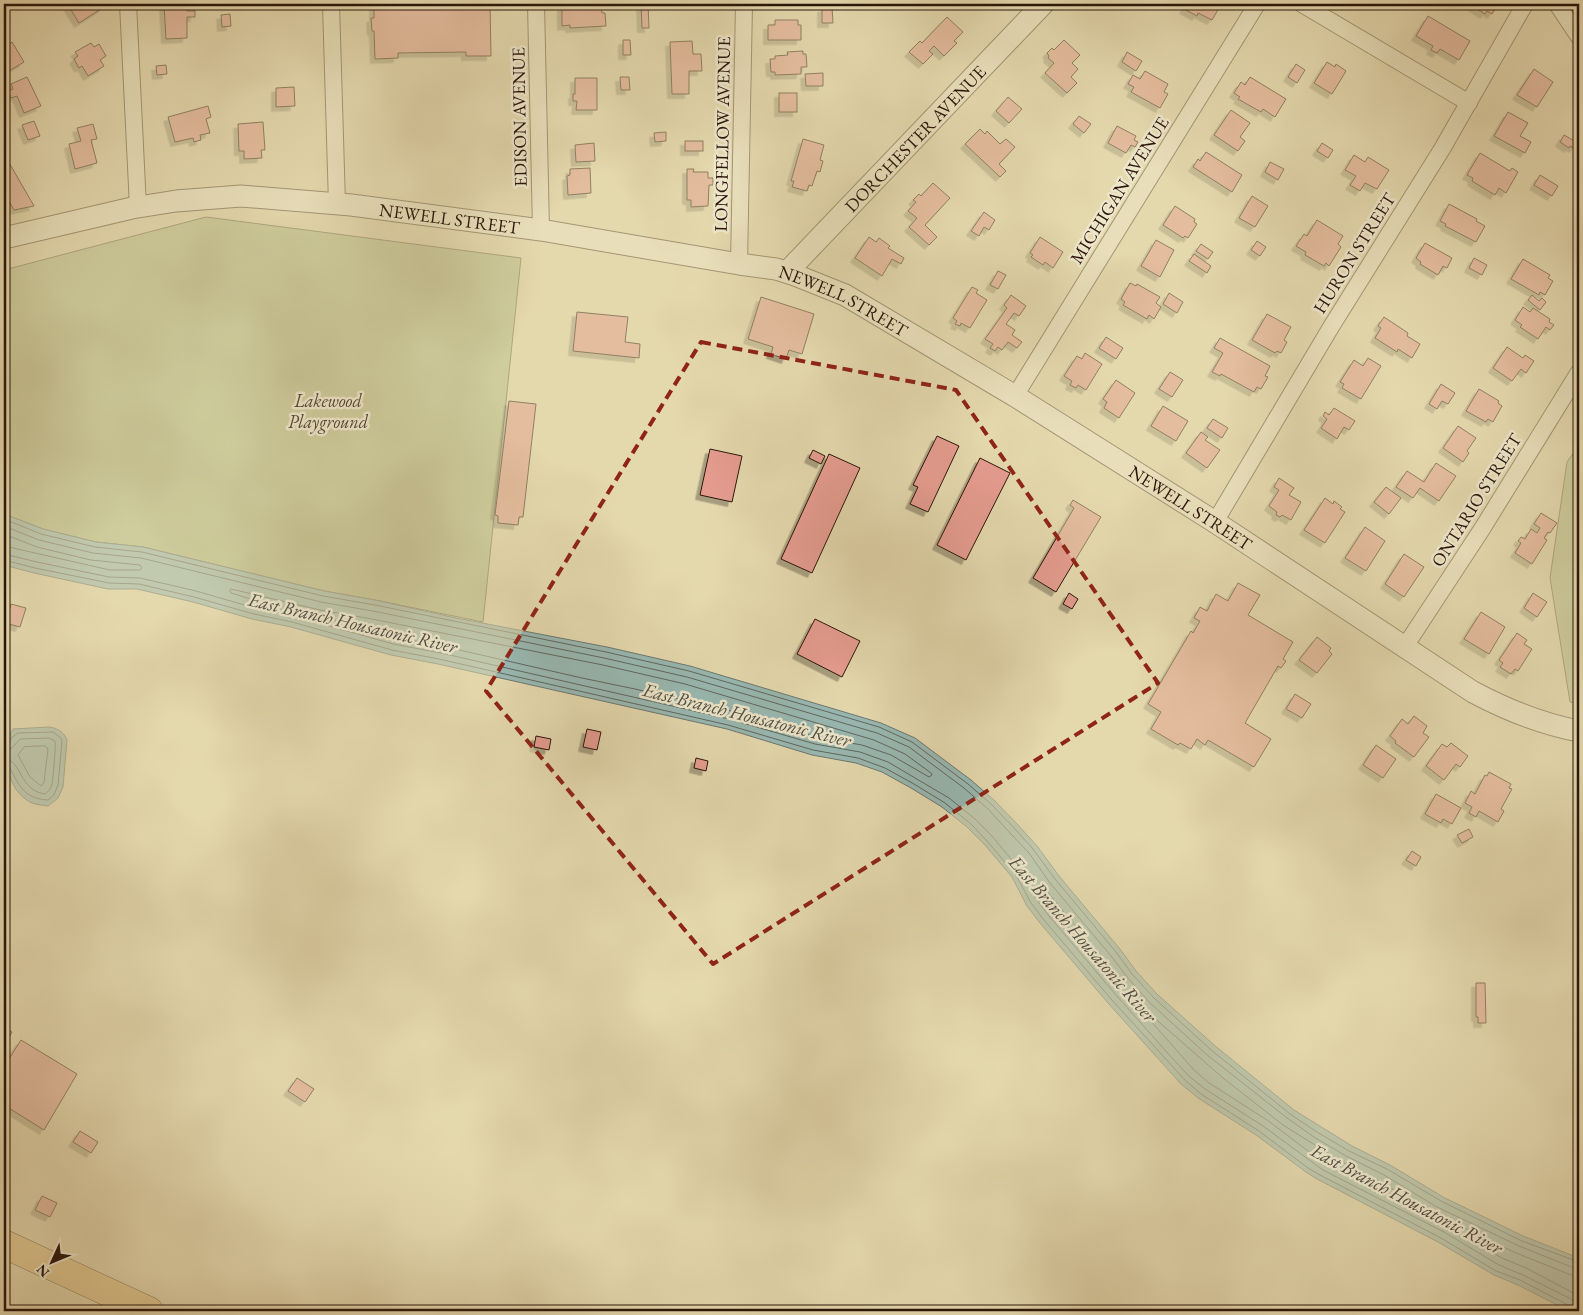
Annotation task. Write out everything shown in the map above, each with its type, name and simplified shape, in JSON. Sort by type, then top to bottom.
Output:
[{"type":"highway","points":[[4,1244],[149,1311]]},
{"type":"street","points":[[128,4],[138,207]]},
{"type":"street","points":[[331,4],[337,204]]},
{"type":"street","name":"EDISON AVENUE","points":[[536,4],[541,230]]},
{"type":"street","name":"LONGFELLOW AVENUE","points":[[740,264],[744,4]]},
{"type":"street","name":"DORCHESTER AVENUE","points":[[786,272],[1043,4]]},
{"type":"street","name":"MICHIGAN AVENUE","points":[[1014,396],[1257,4]]},
{"type":"street","points":[[1302,4],[1468,102]]},
{"type":"street","name":"HURON STREET","points":[[1216,522],[1331,327],[1442,149],[1525,4]]},
{"type":"street","points":[[1557,4],[1579,37]]},
{"type":"street","name":"NEWELL STREET","points":[[4,238],[138,207],[176,201],[241,196],[337,204],[541,230],[786,272],[845,295],[1014,396],[1216,522],[1466,688],[1503,708],[1562,728],[1579,730]]},
{"type":"street","name":"ONTARIO STREET","points":[[1404,648],[1482,529],[1579,372]]},
{"type":"highlighted area","points":[[701,342],[956,390],[1158,683],[713,964],[486,691]]},
{"type":"green space","name":"Lakewood Playground","points":[[206,217],[521,258],[483,622],[324,591],[143,547],[96,542],[43,529],[4,514],[4,270]]},
{"type":"green space","points":[[1579,445],[1579,478],[1575,481],[1579,530],[1579,704],[1570,702],[1550,578],[1567,462]]},
{"type":"water","name":"East Branch Housatonic River","points":[[4,514],[43,529],[96,542],[143,547],[324,591],[607,647],[690,666],[881,723],[915,738],[971,780],[1018,825],[1037,846],[1136,971],[1157,994],[1214,1045],[1294,1110],[1352,1146],[1390,1165],[1443,1197],[1523,1236],[1579,1258],[1579,1311],[1565,1309],[1494,1275],[1438,1242],[1317,1179],[1256,1135],[1198,1098],[1181,1084],[1108,1003],[1040,923],[1027,906],[1012,877],[984,844],[967,827],[942,807],[882,772],[856,763],[812,755],[727,729],[391,655],[193,602],[137,589],[108,589],[4,565]]},
{"type":"water","points":[[49,727],[60,731],[67,740],[63,787],[58,798],[48,806],[32,803],[23,797],[11,780],[6,759],[9,738],[13,729]]},
{"type":"building","points":[[102,4],[104,7],[79,23],[68,5]]},
{"type":"building","points":[[164,4],[187,4],[187,11],[195,11],[195,17],[187,17],[187,38],[166,39]]},
{"type":"building","points":[[374,4],[490,4],[491,56],[466,56],[466,52],[398,53],[398,58],[375,59],[374,31],[372,31],[371,18],[374,18]]},
{"type":"building","points":[[570,4],[601,4],[602,13],[605,13],[606,26],[570,28],[570,25],[562,26],[562,6],[570,6]]},
{"type":"building","points":[[641,4],[648,4],[649,28],[642,28]]},
{"type":"building","points":[[1187,4],[1217,4],[1216,6],[1219,8],[1212,20],[1198,13],[1197,16],[1184,9]]},
{"type":"building","points":[[1469,4],[1498,4],[1492,14],[1487,11],[1485,14]]},
{"type":"building","points":[[832,7],[833,23],[822,23],[822,8]]},
{"type":"building","points":[[230,14],[231,26],[222,27],[221,15]]},
{"type":"building","points":[[1428,16],[1470,41],[1459,60],[1440,49],[1437,53],[1431,50],[1433,46],[1416,36]]},
{"type":"building","points":[[947,17],[963,32],[954,41],[957,43],[944,56],[934,46],[929,51],[933,54],[923,64],[909,52],[920,41],[922,43]]},
{"type":"building","points":[[775,20],[798,20],[798,25],[801,25],[801,40],[768,40],[768,25],[775,25]]},
{"type":"building","points":[[623,40],[630,40],[631,55],[623,55]]},
{"type":"building","points":[[1064,40],[1080,55],[1072,63],[1078,69],[1071,77],[1077,83],[1067,93],[1045,73],[1054,63],[1048,58],[1047,53],[1052,48],[1054,50]]},
{"type":"building","points":[[692,41],[693,54],[701,54],[702,71],[689,71],[689,94],[672,94],[670,42]]},
{"type":"building","points":[[12,42],[24,62],[7,72],[4,67],[4,47]]},
{"type":"building","points":[[91,43],[94,47],[99,44],[106,56],[100,60],[104,66],[88,76],[82,66],[79,68],[74,59],[78,56],[75,52]]},
{"type":"building","points":[[803,51],[803,54],[806,54],[807,67],[801,67],[801,74],[775,75],[775,72],[771,72],[770,59],[775,59],[775,56],[788,55],[787,52]]},
{"type":"building","points":[[1127,52],[1142,61],[1136,71],[1122,62]]},
{"type":"building","points":[[1327,62],[1335,67],[1336,64],[1346,71],[1332,94],[1314,83]]},
{"type":"building","points":[[1296,64],[1305,70],[1297,83],[1288,77]]},
{"type":"building","points":[[166,65],[167,74],[157,75],[156,66]]},
{"type":"building","points":[[1534,69],[1553,82],[1537,107],[1517,95]]},
{"type":"building","points":[[1145,71],[1168,84],[1164,92],[1168,94],[1160,108],[1131,92],[1134,87],[1128,84],[1133,75],[1140,79]]},
{"type":"building","points":[[823,73],[823,86],[806,86],[805,74]]},
{"type":"building","points":[[27,77],[41,106],[24,113],[17,96],[11,98],[8,91],[13,89],[11,84]]},
{"type":"building","points":[[620,77],[629,77],[630,90],[621,90]]},
{"type":"building","points":[[1250,77],[1286,99],[1275,117],[1263,109],[1261,112],[1238,99],[1240,97],[1234,93],[1241,82],[1245,85]]},
{"type":"building","points":[[575,78],[597,78],[597,110],[576,110],[577,101],[573,101]]},
{"type":"building","points":[[294,87],[295,106],[276,107],[276,88]]},
{"type":"building","points":[[779,93],[797,93],[797,112],[779,112]]},
{"type":"building","points":[[1008,97],[1022,109],[1009,123],[996,111]]},
{"type":"building","points":[[208,106],[211,117],[206,119],[210,133],[200,135],[201,140],[194,142],[193,138],[175,142],[168,117]]},
{"type":"building","points":[[1231,110],[1250,123],[1240,137],[1245,141],[1238,151],[1214,135]]},
{"type":"building","points":[[1508,112],[1528,123],[1520,136],[1531,142],[1525,153],[1494,136]]},
{"type":"building","points":[[1079,116],[1091,124],[1084,133],[1073,124]]},
{"type":"building","points":[[34,121],[40,136],[28,140],[22,125]]},
{"type":"building","points":[[263,122],[265,150],[261,150],[262,158],[244,159],[244,151],[239,151],[238,124]]},
{"type":"building","points":[[93,124],[97,139],[91,140],[97,163],[75,169],[69,144],[81,141],[77,128]]},
{"type":"building","points":[[1117,126],[1136,136],[1134,140],[1138,142],[1135,147],[1131,145],[1126,153],[1108,143]]},
{"type":"building","points":[[980,129],[985,134],[987,131],[1000,144],[1006,139],[1015,147],[999,164],[1006,171],[1000,177],[965,144]]},
{"type":"building","points":[[666,132],[666,141],[655,142],[654,133]]},
{"type":"building","points":[[1564,135],[1578,143],[1574,148],[1570,146],[1569,148],[1560,142]]},
{"type":"building","points":[[803,139],[824,145],[820,160],[823,161],[820,172],[817,171],[812,186],[809,185],[807,191],[792,187],[794,181],[791,181]]},
{"type":"building","points":[[685,141],[703,141],[703,151],[685,151]]},
{"type":"building","points":[[594,143],[595,161],[576,162],[575,145]]},
{"type":"building","points":[[1322,143],[1333,150],[1328,158],[1317,151]]},
{"type":"building","points":[[1206,152],[1242,175],[1232,192],[1193,167]]},
{"type":"building","points":[[1480,153],[1510,171],[1512,168],[1518,172],[1506,193],[1499,188],[1495,195],[1472,181],[1473,178],[1467,175]]},
{"type":"building","points":[[4,154],[34,206],[14,210],[4,192]]},
{"type":"building","points":[[1354,155],[1365,162],[1368,157],[1389,170],[1377,189],[1365,183],[1360,191],[1350,185],[1356,176],[1345,170]]},
{"type":"building","points":[[1270,162],[1284,169],[1278,180],[1265,172]]},
{"type":"building","points":[[590,168],[591,193],[568,195],[567,176],[570,175],[570,169]]},
{"type":"building","points":[[687,169],[694,169],[693,172],[708,172],[708,178],[713,178],[713,185],[709,185],[708,206],[691,207],[691,200],[687,200]]},
{"type":"building","points":[[1540,175],[1558,186],[1552,196],[1534,185]]},
{"type":"building","points":[[933,183],[950,198],[925,225],[937,237],[929,245],[909,227],[917,218],[908,211],[916,202],[913,200],[919,194],[921,196]]},
{"type":"building","points":[[1252,196],[1268,206],[1255,227],[1239,218]]},
{"type":"building","points":[[1449,204],[1477,219],[1476,221],[1485,226],[1476,242],[1445,226],[1446,224],[1440,221]]},
{"type":"building","points":[[1175,206],[1195,219],[1194,222],[1197,224],[1188,238],[1185,236],[1183,238],[1163,225]]},
{"type":"building","points":[[984,212],[995,220],[989,230],[984,227],[979,236],[971,231]]},
{"type":"building","points":[[1317,220],[1343,236],[1338,244],[1341,247],[1329,266],[1326,263],[1324,266],[1305,255],[1306,252],[1296,246],[1304,234],[1307,236]]},
{"type":"building","points":[[869,237],[876,242],[879,238],[890,246],[888,248],[904,258],[901,264],[892,259],[882,276],[855,258]]},
{"type":"building","points":[[1040,237],[1063,252],[1053,268],[1045,262],[1043,265],[1031,257],[1033,255],[1030,253]]},
{"type":"building","points":[[1156,240],[1174,250],[1160,277],[1141,266]]},
{"type":"building","points":[[1257,241],[1266,247],[1260,256],[1251,250]]},
{"type":"building","points":[[1425,243],[1452,258],[1447,268],[1443,266],[1438,275],[1420,264],[1421,262],[1416,258]]},
{"type":"building","points":[[1201,244],[1213,252],[1208,259],[1196,251]]},
{"type":"building","points":[[1194,254],[1211,266],[1207,273],[1189,261]]},
{"type":"building","points":[[1474,258],[1487,265],[1482,275],[1469,268]]},
{"type":"building","points":[[1523,259],[1550,275],[1548,278],[1553,281],[1545,295],[1540,292],[1539,295],[1511,279]]},
{"type":"building","points":[[998,271],[1006,275],[998,289],[990,285]]},
{"type":"building","points":[[1130,283],[1136,286],[1137,284],[1160,297],[1156,303],[1161,307],[1154,319],[1149,315],[1147,319],[1123,305],[1125,302],[1121,299]]},
{"type":"building","points":[[972,287],[978,290],[976,293],[987,300],[970,328],[961,323],[960,326],[955,324],[957,321],[953,318]]},
{"type":"building","points":[[1169,293],[1183,302],[1177,313],[1163,304]]},
{"type":"building","points":[[1011,295],[1026,306],[1019,316],[1014,313],[1006,324],[1015,330],[1012,335],[1022,342],[1017,348],[1008,342],[1002,350],[998,347],[995,351],[990,348],[993,344],[985,339],[1007,308],[1004,305]]},
{"type":"building","points":[[1532,295],[1539,301],[1542,298],[1546,302],[1540,310],[1528,300]]},
{"type":"building","points":[[761,297],[814,314],[802,354],[789,350],[786,359],[771,354],[773,347],[748,339]]},
{"type":"building","points":[[1523,307],[1530,312],[1533,308],[1550,319],[1549,322],[1554,325],[1550,330],[1546,327],[1538,339],[1520,327],[1522,325],[1515,320]]},
{"type":"building","points":[[577,312],[628,317],[625,342],[640,344],[639,358],[573,351]]},
{"type":"building","points":[[1267,314],[1291,327],[1284,340],[1287,342],[1281,353],[1277,351],[1275,353],[1252,340]]},
{"type":"building","points":[[1384,317],[1408,333],[1407,336],[1420,344],[1412,358],[1398,349],[1397,352],[1375,338],[1381,328],[1378,326]]},
{"type":"building","points":[[1106,337],[1123,348],[1116,359],[1099,348]]},
{"type":"building","points":[[1220,338],[1270,366],[1265,376],[1268,377],[1261,389],[1257,387],[1254,392],[1221,374],[1220,376],[1212,372],[1223,353],[1214,348]]},
{"type":"building","points":[[1507,347],[1523,358],[1525,355],[1534,361],[1526,373],[1521,369],[1512,381],[1493,368]]},
{"type":"building","points":[[1085,353],[1102,364],[1086,390],[1078,385],[1076,388],[1070,385],[1072,381],[1064,376],[1077,356],[1082,359]]},
{"type":"building","points":[[1368,358],[1381,366],[1361,399],[1342,388],[1344,384],[1340,382],[1354,360],[1363,366]]},
{"type":"building","points":[[1170,372],[1183,380],[1172,397],[1159,389]]},
{"type":"building","points":[[1116,380],[1135,393],[1119,418],[1104,408],[1107,402],[1103,399]]},
{"type":"building","points":[[1441,384],[1455,393],[1448,404],[1442,401],[1437,409],[1429,404]]},
{"type":"building","points":[[1479,389],[1499,401],[1498,403],[1502,406],[1493,422],[1488,419],[1486,422],[1466,411]]},
{"type":"building","points":[[509,401],[536,404],[523,517],[519,517],[518,525],[498,523],[498,516],[495,515]]},
{"type":"building","points":[[1163,406],[1188,421],[1176,441],[1151,426]]},
{"type":"building","points":[[1334,408],[1355,421],[1349,430],[1344,427],[1337,439],[1321,428],[1327,419],[1323,416],[1325,412],[1329,415]]},
{"type":"building","points":[[1213,419],[1228,428],[1222,438],[1207,428]]},
{"type":"building","points":[[1458,426],[1476,438],[1467,451],[1469,453],[1463,462],[1443,448]]},
{"type":"building","points":[[1201,432],[1208,437],[1205,440],[1220,450],[1207,468],[1186,453]]},
{"type":"building","points":[[937,436],[959,446],[928,512],[910,504],[918,487],[913,485]]},
{"type":"building","points":[[710,449],[742,456],[732,502],[700,495]]},
{"type":"building","points":[[813,450],[825,456],[821,464],[809,458]]},
{"type":"building","points":[[829,454],[860,468],[812,573],[781,559]]},
{"type":"building","points":[[980,458],[1010,473],[966,560],[937,545]]},
{"type":"building","points":[[1436,463],[1456,476],[1439,501],[1420,488],[1413,498],[1396,487],[1407,471],[1424,482]]},
{"type":"building","points":[[1279,478],[1294,488],[1289,495],[1301,502],[1291,520],[1282,515],[1280,517],[1276,515],[1277,512],[1269,506],[1279,490],[1274,487]]},
{"type":"building","points":[[1386,487],[1401,498],[1389,514],[1374,502]]},
{"type":"building","points":[[1325,498],[1333,504],[1334,501],[1345,512],[1325,543],[1304,530]]},
{"type":"building","points":[[1073,500],[1101,517],[1056,592],[1033,578],[1074,508],[1070,505]]},
{"type":"building","points":[[1541,513],[1557,523],[1544,538],[1547,540],[1532,564],[1515,553],[1521,543],[1518,541],[1521,537],[1525,539],[1531,529],[1537,533],[1540,528],[1534,524]]},
{"type":"building","points":[[1365,527],[1385,541],[1366,571],[1345,558]]},
{"type":"building","points":[[1404,554],[1424,567],[1404,597],[1385,584]]},
{"type":"building","points":[[1238,583],[1260,595],[1248,615],[1293,642],[1283,659],[1286,661],[1281,668],[1278,666],[1245,723],[1271,739],[1254,767],[1208,740],[1205,745],[1197,739],[1191,749],[1180,743],[1178,745],[1151,729],[1161,712],[1148,704],[1191,631],[1193,633],[1200,621],[1194,618],[1200,607],[1207,611],[1216,594],[1228,601]]},
{"type":"building","points":[[1069,593],[1078,599],[1072,609],[1063,604]]},
{"type":"building","points":[[1533,593],[1547,602],[1537,617],[1524,608]]},
{"type":"building","points":[[11,604],[26,608],[20,627],[5,623]]},
{"type":"building","points":[[1481,612],[1505,627],[1489,654],[1464,639]]},
{"type":"building","points":[[815,619],[860,641],[842,677],[797,654]]},
{"type":"building","points":[[1517,633],[1527,640],[1524,644],[1532,649],[1518,671],[1515,669],[1511,674],[1500,667],[1503,663],[1499,660]]},
{"type":"building","points":[[1317,637],[1331,648],[1329,651],[1332,654],[1317,673],[1299,660]]},
{"type":"building","points":[[1295,694],[1311,704],[1302,718],[1286,709]]},
{"type":"building","points":[[1414,716],[1427,726],[1423,733],[1429,737],[1414,757],[1395,743],[1396,741],[1390,736],[1402,719],[1408,724]]},
{"type":"building","points":[[587,729],[601,732],[597,750],[583,747]]},
{"type":"building","points":[[536,736],[551,739],[549,750],[534,747]]},
{"type":"building","points":[[1451,743],[1468,756],[1460,767],[1456,764],[1444,780],[1426,766],[1442,744],[1447,747]]},
{"type":"building","points":[[1376,745],[1396,759],[1383,778],[1363,765]]},
{"type":"building","points":[[696,758],[708,761],[706,771],[694,768]]},
{"type":"building","points":[[1489,772],[1511,784],[1509,788],[1512,789],[1501,809],[1504,811],[1498,822],[1479,811],[1476,817],[1469,813],[1472,807],[1465,803],[1471,791],[1475,794],[1485,775],[1487,776]]},
{"type":"building","points":[[1436,794],[1461,808],[1452,824],[1443,819],[1441,823],[1425,814]]},
{"type":"building","points":[[1469,829],[1473,837],[1462,843],[1457,835]]},
{"type":"building","points":[[1412,851],[1421,857],[1416,866],[1406,860]]},
{"type":"building","points":[[1476,983],[1485,983],[1486,1023],[1478,1023],[1478,1017],[1476,1017]]},
{"type":"building","points":[[4,1027],[12,1032],[4,1047]]},
{"type":"building","points":[[21,1040],[77,1074],[44,1130],[4,1105],[4,1060],[7,1062]]},
{"type":"building","points":[[297,1078],[314,1089],[305,1102],[288,1091]]},
{"type":"building","points":[[80,1131],[98,1142],[91,1153],[73,1142]]},
{"type":"building","points":[[42,1196],[57,1203],[50,1217],[35,1210]]}]
